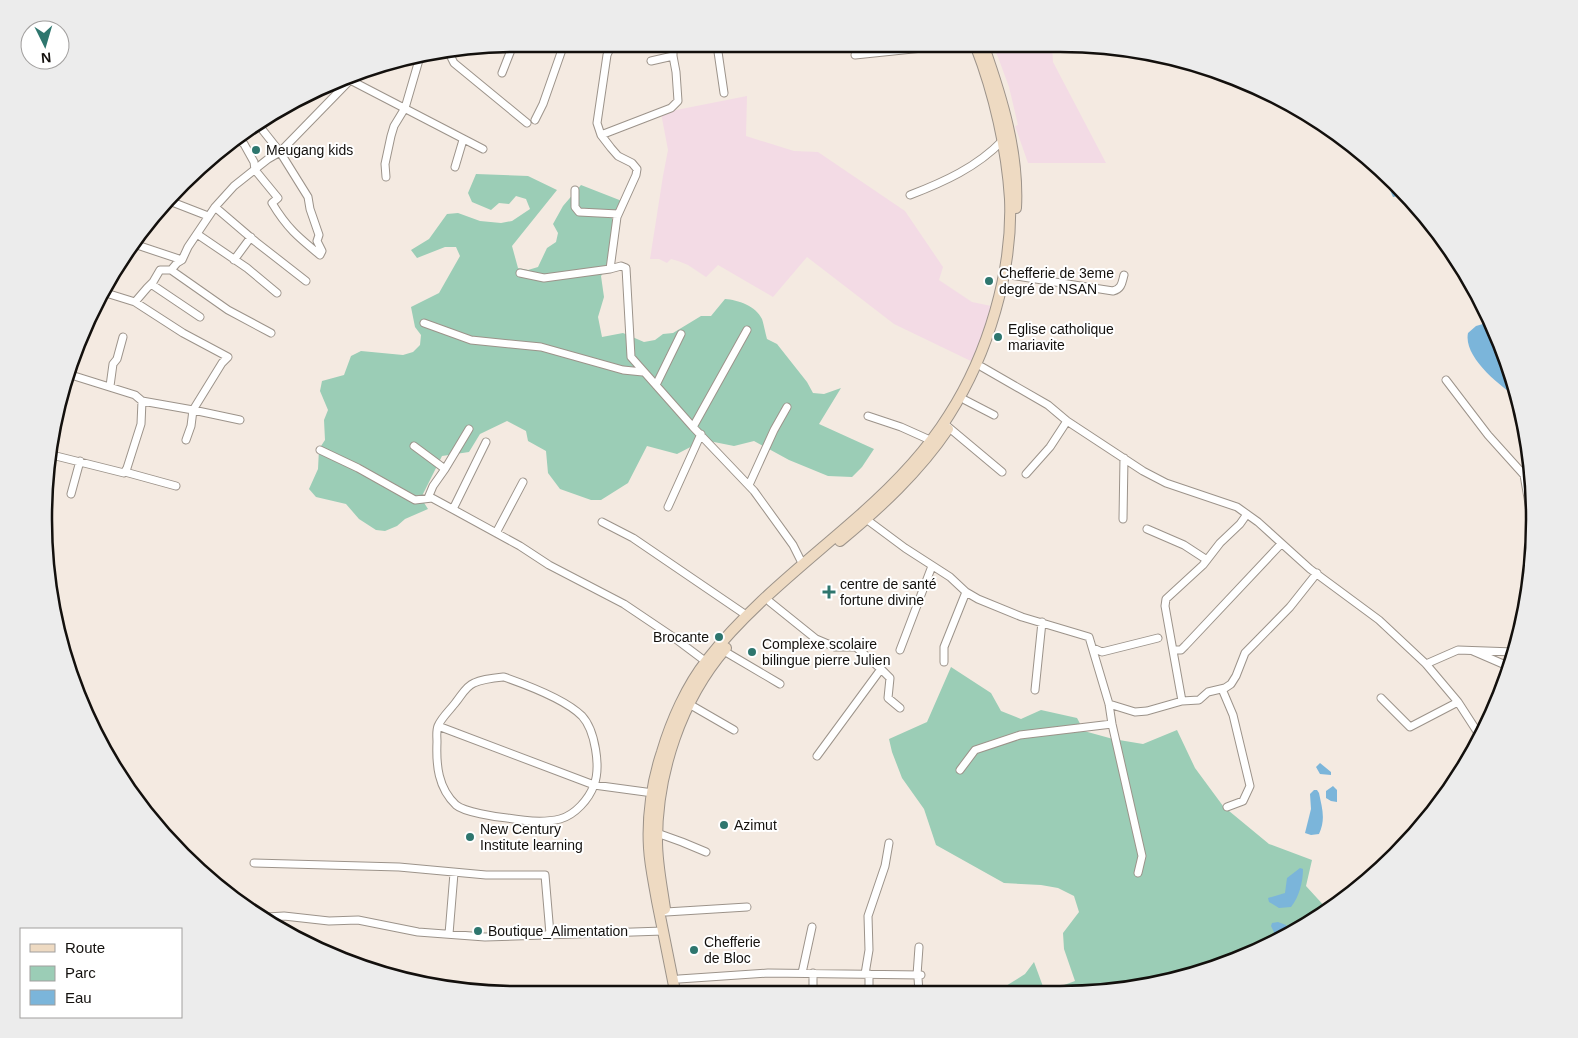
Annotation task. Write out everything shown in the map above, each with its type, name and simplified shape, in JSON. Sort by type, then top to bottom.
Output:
[{"type":"main road","points":[[680,986],[666,912],[657,833],[661,794],[668,756],[689,704],[713,663],[752,619],[866,519],[906,480],[933,449],[976,364],[992,322],[1004,274],[1010,199],[1002,141],[991,92],[978,52]]},
{"type":"main road","points":[[674,986],[649,847],[650,813],[661,753],[682,701],[705,661],[746,615],[901,476],[930,440],[946,425],[965,400],[982,367],[1002,310],[1010,275],[1016,199],[1012,146],[1000,91],[986,52]]},
{"type":"street","points":[[502,73],[510,52]]},
{"type":"street","points":[[535,120],[543,104],[561,52]]},
{"type":"street","points":[[608,52],[602,77],[597,123],[601,135],[618,156],[632,163],[637,169],[618,214],[610,270]]},
{"type":"street","points":[[601,135],[671,108],[678,101],[673,52]]},
{"type":"street","points":[[718,52],[724,93]]},
{"type":"street","points":[[855,55],[884,52]]},
{"type":"street","points":[[651,60],[673,56]]},
{"type":"street","points":[[451,57],[454,63],[527,123]]},
{"type":"street","points":[[386,177],[385,164],[394,126],[405,108],[418,63]]},
{"type":"street","points":[[355,82],[483,149]]},
{"type":"street","points":[[171,270],[182,260],[208,216],[234,186],[280,152],[344,87]]},
{"type":"street","points":[[243,143],[254,162],[256,170],[278,198],[272,203],[287,227],[320,254],[322,251],[317,241],[319,235],[310,210],[308,198],[280,152],[262,130]]},
{"type":"street","points":[[455,167],[463,140]]},
{"type":"street","points":[[910,195],[936,185],[964,170],[987,156],[1002,141]]},
{"type":"street","points":[[575,190],[576,207],[579,212],[618,214]]},
{"type":"street","points":[[175,203],[208,216]]},
{"type":"street","points":[[215,207],[306,281]]},
{"type":"street","points":[[197,234],[247,268],[277,293]]},
{"type":"street","points":[[234,260],[251,237]]},
{"type":"street","points":[[141,246],[182,260]]},
{"type":"street","points":[[520,273],[544,278],[610,270],[621,266],[626,268],[630,353],[634,362],[749,485],[793,545],[804,565]]},
{"type":"street","points":[[135,302],[151,284],[160,270],[171,270],[228,310],[271,333]]},
{"type":"street","points":[[1010,275],[1113,291],[1118,290],[1121,286],[1124,275]]},
{"type":"street","points":[[151,284],[200,317]]},
{"type":"street","points":[[111,294],[135,302],[183,333],[228,357],[222,363],[193,410],[191,426],[186,440]]},
{"type":"street","points":[[424,323],[471,340],[541,347],[623,370],[644,372]]},
{"type":"street","points":[[693,427],[747,330]]},
{"type":"street","points":[[656,385],[681,334]]},
{"type":"street","points":[[110,386],[113,364],[117,359],[123,338]]},
{"type":"street","points":[[982,367],[1048,405],[1067,421],[1143,471],[1166,483],[1237,508],[1248,514],[1316,573],[1373,616],[1426,664],[1458,702],[1475,729]]},
{"type":"street","points":[[75,376],[135,395],[142,402],[240,420]]},
{"type":"street","points":[[1446,380],[1488,435],[1524,475]]},
{"type":"street","points":[[965,400],[994,415]]},
{"type":"street","points":[[125,472],[141,424],[142,402]]},
{"type":"street","points":[[749,485],[774,430],[788,407]]},
{"type":"street","points":[[868,416],[901,427],[930,440]]},
{"type":"street","points":[[1026,474],[1050,447],[1067,421]]},
{"type":"street","points":[[946,425],[1002,472]]},
{"type":"street","points":[[428,498],[433,486],[469,429]]},
{"type":"street","points":[[668,507],[701,434]]},
{"type":"street","points":[[453,509],[486,442]]},
{"type":"street","points":[[414,446],[444,469]]},
{"type":"street","points":[[320,450],[358,468],[415,500],[432,498],[453,509],[549,565],[624,604],[705,661]]},
{"type":"street","points":[[56,456],[176,486]]},
{"type":"street","points":[[1123,519],[1124,458]]},
{"type":"street","points":[[72,494],[80,461]]},
{"type":"street","points":[[496,533],[523,482]]},
{"type":"street","points":[[1182,701],[1165,606],[1166,599],[1192,576],[1248,514]]},
{"type":"street","points":[[866,519],[950,577],[966,592],[991,605],[1022,617],[1089,637],[1109,704],[1142,856],[1138,874]]},
{"type":"street","points":[[602,522],[633,538],[746,615]]},
{"type":"street","points":[[1148,529],[1184,545],[1207,560]]},
{"type":"street","points":[[1173,650],[1181,650],[1281,544]]},
{"type":"street","points":[[900,650],[932,566]]},
{"type":"street","points":[[1109,704],[1135,712],[1146,711],[1182,701],[1199,700],[1208,692],[1222,689],[1231,684],[1245,653],[1290,607],[1316,573]]},
{"type":"street","points":[[944,662],[944,647],[966,592]]},
{"type":"street","points":[[770,602],[816,640],[835,647],[856,647],[890,678],[888,698],[900,708]]},
{"type":"street","points":[[1035,690],[1042,622]]},
{"type":"street","points":[[1093,648],[1102,652],[1158,638]]},
{"type":"street","points":[[1426,664],[1452,651],[1471,649],[1506,651]]},
{"type":"street","points":[[1471,649],[1503,664]]},
{"type":"street","points":[[724,651],[780,684]]},
{"type":"street","points":[[817,756],[881,669]]},
{"type":"street","points":[[504,677],[526,684],[572,708],[583,717],[590,728],[597,760],[594,785],[574,812],[561,819],[546,821],[516,820],[486,815],[457,806],[443,787],[437,771],[438,726],[466,688],[473,683],[504,677]]},
{"type":"street","points":[[1222,689],[1233,715],[1250,786],[1243,801],[1227,807]]},
{"type":"street","points":[[1381,698],[1410,726],[1458,702]]},
{"type":"street","points":[[689,704],[734,730]]},
{"type":"street","points":[[960,770],[975,750],[1020,734],[1112,724]]},
{"type":"street","points":[[438,726],[594,785],[653,793]]},
{"type":"street","points":[[657,833],[706,852]]},
{"type":"street","points":[[868,986],[868,916],[885,866],[889,842]]},
{"type":"street","points":[[254,863],[399,867],[486,875],[545,875],[550,934]]},
{"type":"street","points":[[449,934],[454,873]]},
{"type":"street","points":[[666,912],[747,907]]},
{"type":"street","points":[[275,917],[329,921],[358,920],[418,932],[485,937],[663,931]]},
{"type":"street","points":[[802,973],[812,927]]},
{"type":"street","points":[[919,947],[919,986]]},
{"type":"street","points":[[679,979],[736,974],[802,973],[919,976]]},
{"type":"street","points":[[813,973],[813,986]]},
{"type":"shaded area","points":[[996,52],[1052,52],[1053,62],[1106,163],[1028,163],[1015,126],[1018,125],[1009,87]]},
{"type":"shaded area","points":[[747,96],[746,136],[794,151],[818,152],[905,211],[943,267],[939,280],[972,302],[996,307],[977,364],[894,324],[807,257],[773,297],[718,265],[706,277],[678,261],[671,259],[667,263],[659,259],[650,259],[668,150],[661,113]]},
{"type":"green space","points":[[476,174],[528,176],[557,190],[512,246],[518,268],[528,270],[538,267],[547,248],[556,242],[558,233],[553,224],[563,206],[581,185],[627,203],[612,218],[614,259],[601,276],[604,297],[598,317],[602,337],[623,333],[644,342],[655,340],[663,334],[673,333],[701,316],[711,316],[725,299],[746,304],[759,314],[767,339],[777,344],[807,382],[813,393],[824,394],[841,388],[819,424],[874,449],[862,467],[852,477],[828,476],[789,460],[754,441],[734,446],[704,440],[677,454],[647,446],[628,483],[601,500],[591,500],[560,489],[548,473],[546,451],[528,441],[526,431],[507,421],[480,434],[469,452],[442,456],[421,498],[428,509],[405,519],[397,526],[385,531],[376,530],[359,519],[346,504],[316,497],[309,489],[318,469],[319,449],[325,440],[324,420],[328,410],[320,391],[322,381],[344,375],[351,356],[361,351],[403,355],[413,352],[420,345],[421,335],[415,327],[411,307],[439,293],[460,256],[456,247],[445,247],[417,258],[411,250],[429,239],[447,214],[458,213],[480,221],[501,223],[512,221],[530,209],[526,199],[516,196],[509,204],[499,203],[491,210],[472,202],[468,193]]},
{"type":"green space","points":[[951,667],[991,693],[1001,711],[1021,719],[1041,710],[1077,718],[1084,731],[1113,739],[1143,744],[1177,730],[1195,768],[1223,806],[1269,844],[1312,860],[1306,886],[1322,904],[1265,937],[1209,961],[1150,977],[1120,982],[1062,986],[1075,981],[1064,949],[1063,933],[1079,912],[1074,896],[1058,888],[1004,883],[936,845],[924,809],[902,778],[889,739],[927,722]]},
{"type":"green space","points":[[1034,962],[1043,986],[1006,986],[1025,974]]},
{"type":"water","points":[[1482,324],[1508,390],[1484,370],[1471,352],[1468,333],[1476,326]]},
{"type":"water","points":[[1320,763],[1331,772],[1331,775],[1320,774],[1316,767]]},
{"type":"water","points":[[1333,786],[1337,790],[1337,802],[1326,798],[1326,791]]},
{"type":"water","points":[[1317,790],[1319,793],[1323,818],[1319,834],[1311,835],[1305,833],[1311,809],[1310,794]]},
{"type":"water","points":[[1300,868],[1303,869],[1301,884],[1291,907],[1279,908],[1269,902],[1268,898],[1285,893],[1287,878]]},
{"type":"water","points":[[1278,922],[1286,926],[1274,932],[1271,926],[1272,923]]},
{"type":"place","name":"Meugang kids","points":[[256,150]]},
{"type":"place","name":"Chefferie de 3eme degré de NSAN","points":[[989,281]]},
{"type":"place","name":"Eglise catholique mariavite","points":[[998,337]]},
{"type":"place","name":"centre de santé fortune divine","points":[[829,592]]},
{"type":"place","name":"Brocante","points":[[719,637]]},
{"type":"place","name":"Complexe scolaire bilingue pierre Julien","points":[[752,652]]},
{"type":"place","name":"Azimut","points":[[724,825]]},
{"type":"place","name":"New Century Institute learning","points":[[470,837]]},
{"type":"place","name":"Boutique_Alimentation","points":[[478,931]]},
{"type":"place","name":"Chefferie de Bloc","points":[[694,950]]}]
